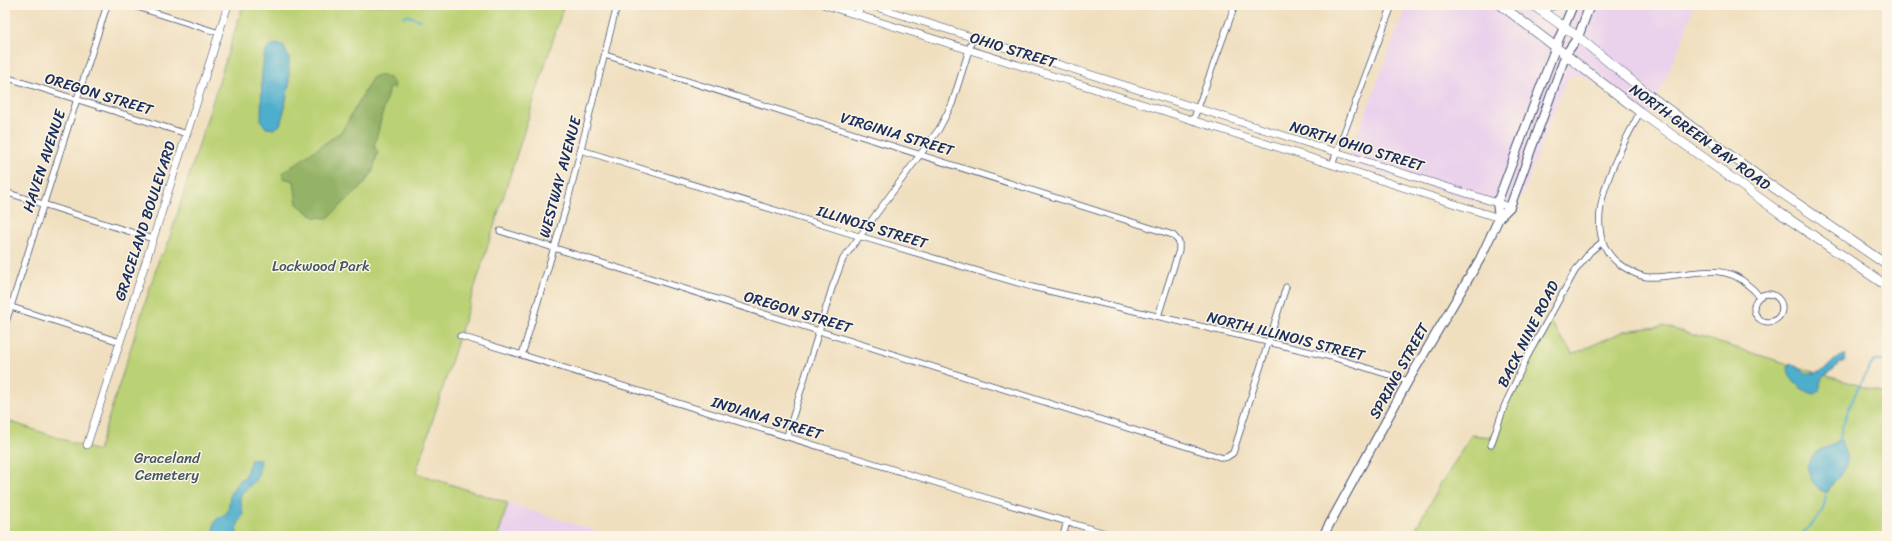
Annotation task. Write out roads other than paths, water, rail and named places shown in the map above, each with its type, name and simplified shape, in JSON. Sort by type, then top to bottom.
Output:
[{"type":"main road","name":"NORTH GREEN BAY ROAD","points":[[1501,5],[1640,112],[1780,213],[1887,286]]},
{"type":"main road","name":"NORTH GREEN BAY ROAD","points":[[1533,5],[1578,37],[1649,95],[1773,187],[1887,265]]},
{"type":"main road","points":[[1539,5],[1544,7],[1554,5]]},
{"type":"main road","name":"SPRING STREET","points":[[1498,218],[1497,203],[1573,5]]},
{"type":"main road","points":[[1510,208],[1566,54],[1578,37],[1590,5]]},
{"type":"main road","name":"SPRING STREET","points":[[1323,536],[1408,381],[1480,259],[1498,218],[1510,208]]},
{"type":"street","name":"HAVEN AVENUE","points":[[5,325],[8,306],[43,204],[107,5]]},
{"type":"street","points":[[131,5],[219,33]]},
{"type":"street","name":"GRACELAND BOULEVARD","points":[[87,445],[228,5]]},
{"type":"street","name":"WESTWAY AVENUE","points":[[522,354],[567,204],[617,5]]},
{"type":"street","name":"OHIO STREET","points":[[825,5],[1193,121]]},
{"type":"street","points":[[857,15],[860,5]]},
{"type":"street","name":"OHIO STREET","points":[[870,5],[1197,109]]},
{"type":"street","points":[[1193,121],[1235,5]]},
{"type":"street","points":[[1332,165],[1392,5]]},
{"type":"street","points":[[787,436],[837,273],[848,251],[921,154],[946,117],[957,91],[973,37]]},
{"type":"street","name":"VIRGINIA STREET","points":[[605,55],[1173,234],[1178,241],[1179,250],[1158,316]]},
{"type":"street","points":[[1040,72],[1044,60]]},
{"type":"street","name":"OREGON STREET","points":[[5,77],[187,134]]},
{"type":"street","points":[[1111,94],[1115,82]]},
{"type":"street","name":"NORTH OHIO STREET","points":[[1197,109],[1510,208]]},
{"type":"street","points":[[1640,112],[1614,164],[1605,187],[1600,213],[1602,242],[1615,261],[1634,273],[1647,277],[1711,271],[1723,272],[1736,276],[1746,282],[1759,297]]},
{"type":"street","name":"NORTH OHIO STREET","points":[[1193,121],[1498,218]]},
{"type":"street","name":"ILLINOIS STREET","points":[[581,150],[859,236],[1032,287],[1158,316]]},
{"type":"street","points":[[1415,191],[1417,178]]},
{"type":"street","points":[[1453,204],[1458,191]]},
{"type":"street","points":[[5,192],[153,239]]},
{"type":"street","name":"OREGON STREET","points":[[500,231],[1220,457],[1227,457],[1233,452],[1268,342]]},
{"type":"street","name":"BACK NINE ROAD","points":[[1491,445],[1504,407],[1527,357],[1575,271],[1590,252],[1602,242]]},
{"type":"street","points":[[1268,342],[1286,288]]},
{"type":"street","points":[[1772,294],[1780,299],[1782,303],[1782,312],[1777,320],[1772,322],[1763,321],[1756,315],[1754,305],[1759,297],[1772,294]]},
{"type":"street","points":[[8,306],[120,342]]},
{"type":"street","name":"NORTH ILLINOIS STREET","points":[[1158,316],[1332,357],[1408,381]]},
{"type":"street","name":"INDIANA STREET","points":[[460,336],[1115,536]]},
{"type":"street","points":[[1063,536],[1067,522]]},
{"type":"water","points":[[277,44],[284,47],[289,58],[289,85],[280,125],[274,129],[266,128],[261,121],[262,71],[264,56],[269,46]]},
{"type":"water","points":[[1846,355],[1845,360],[1822,378],[1819,391],[1814,394],[1804,390],[1796,384],[1790,376],[1788,366],[1792,364],[1799,367],[1806,373],[1820,372],[1825,370],[1834,360]]},
{"type":"water","points":[[1838,440],[1842,441],[1847,457],[1846,467],[1832,484],[1828,492],[1825,492],[1817,488],[1815,485],[1810,477],[1807,465],[1814,454],[1834,444]]},
{"type":"water","points":[[251,459],[260,460],[258,478],[242,493],[240,498],[243,513],[236,529],[238,536],[215,536],[214,523],[217,519],[228,512],[230,494],[239,480],[245,477]]},
{"type":"waterway","points":[[403,17],[406,15],[420,20]]},
{"type":"waterway","points":[[1840,439],[1848,411],[1870,366],[1875,361],[1887,361]]},
{"type":"waterway","points":[[1799,536],[1814,523],[1822,512],[1825,492]]},
{"type":"park label","name":"Lockwood Park","points":[[321,266]]},
{"type":"park label","name":"Graceland Cemetery","points":[[167,466]]}]
